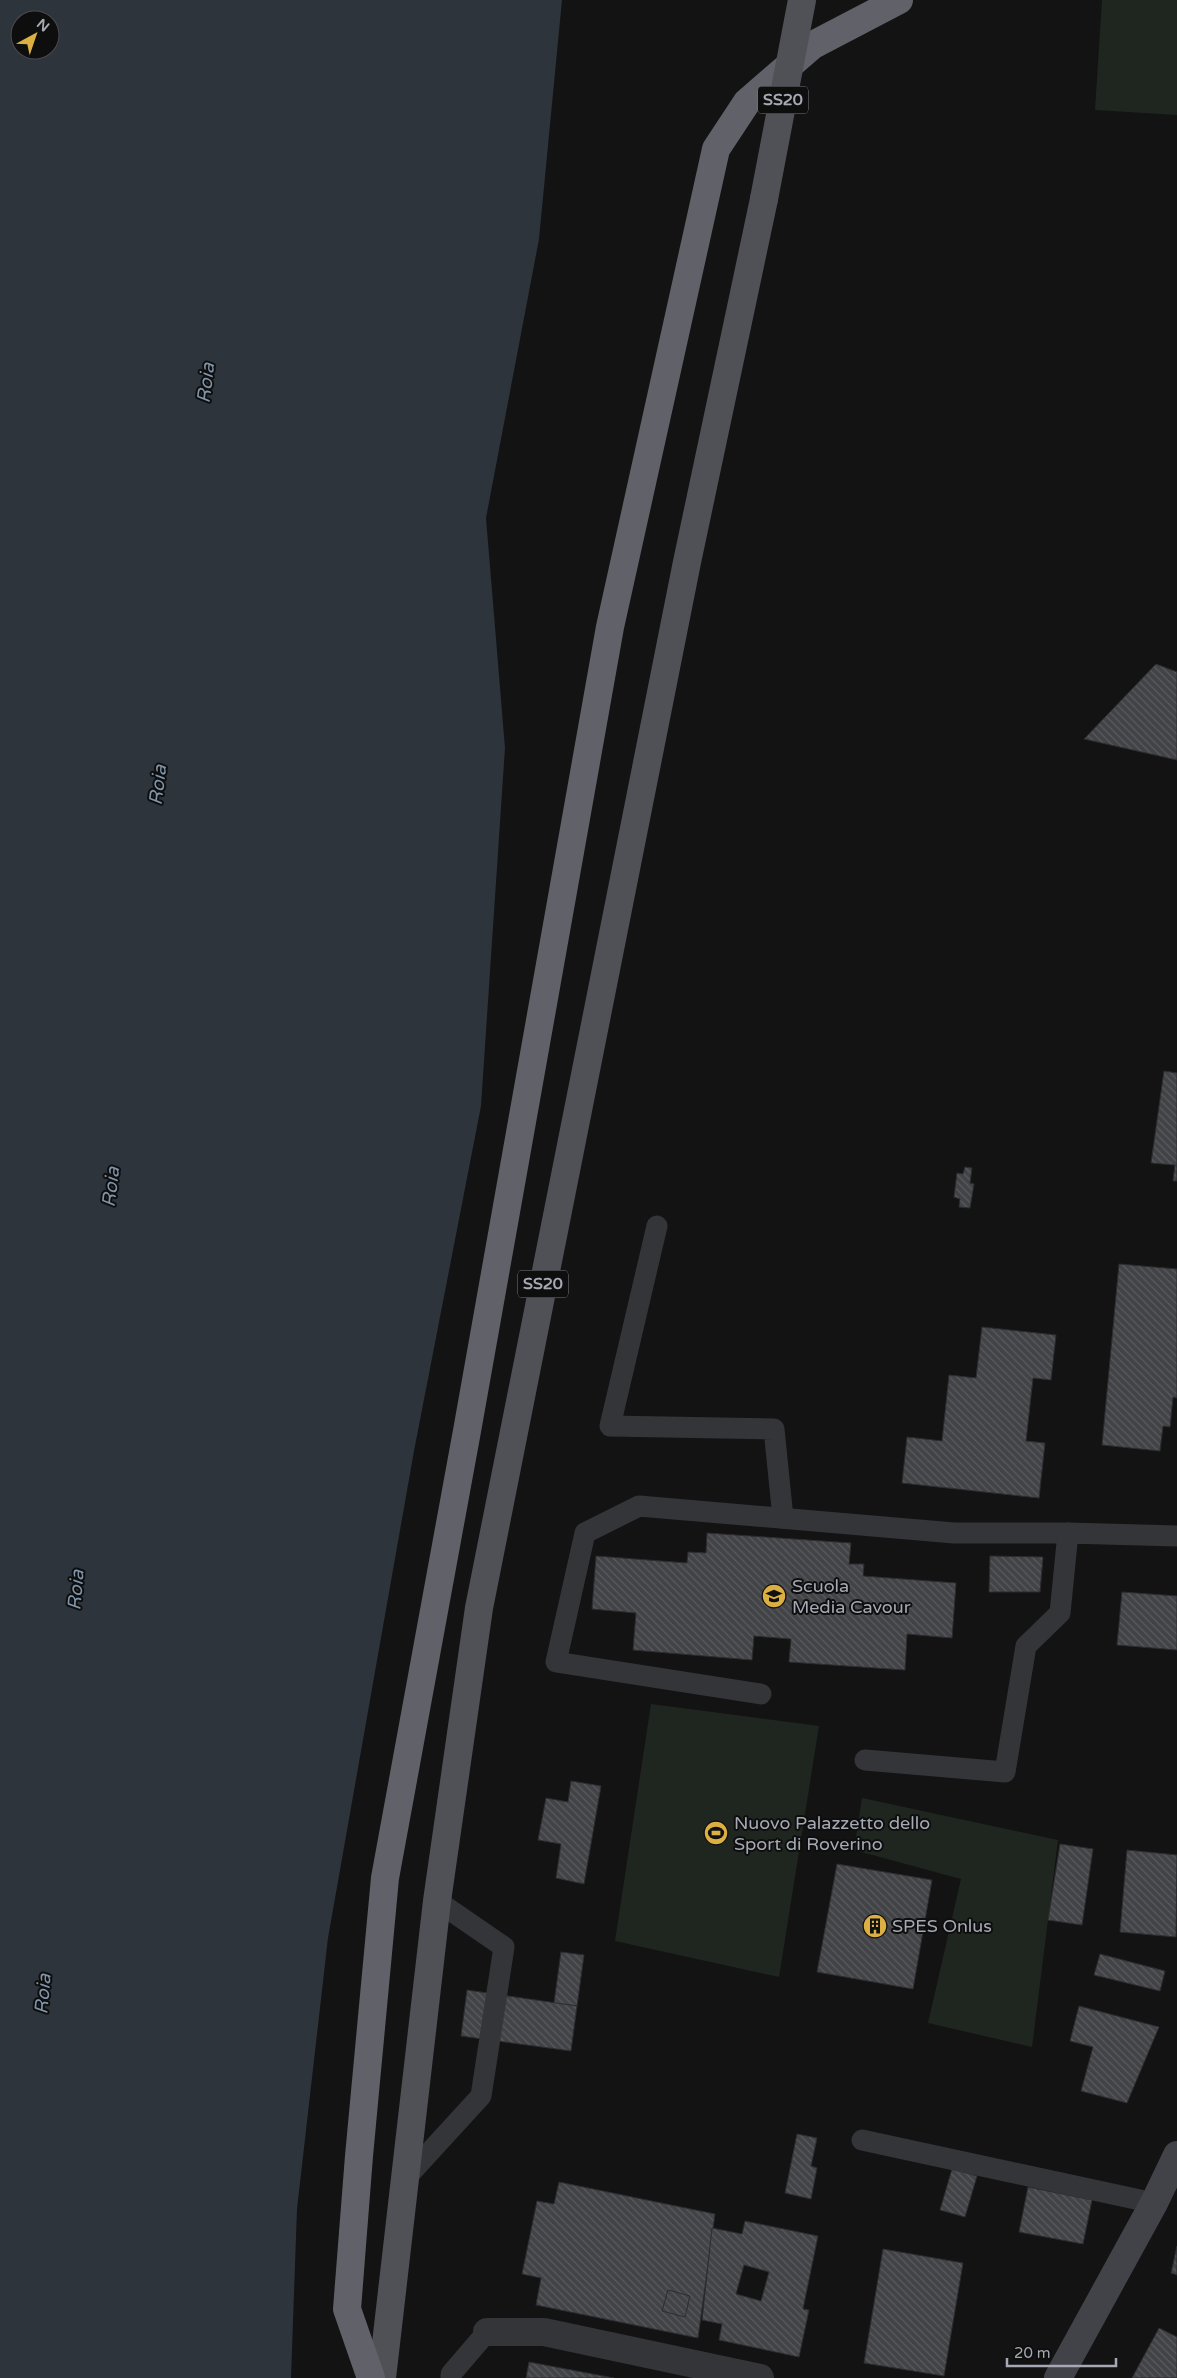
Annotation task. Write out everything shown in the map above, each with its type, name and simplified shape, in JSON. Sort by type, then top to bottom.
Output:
[{"type":"highway","points":[[371,2378],[347,2309],[385,1878],[610,626],[716,149],[748,102],[813,45],[899,0]]},
{"type":"main road","name":"SS20","points":[[382,2378],[437,1901],[478,1608],[685,572],[764,199],[802,0]]},
{"type":"main road","points":[[1058,2378],[1154,2203],[1177,2154]]},
{"type":"street","points":[[486,2332],[544,2332],[760,2378]]},
{"type":"lane","points":[[657,1226],[610,1426],[774,1430],[783,1518]]},
{"type":"lane","points":[[761,1694],[556,1662],[586,1532],[639,1506],[954,1533],[1068,1533],[1177,1536]]},
{"type":"lane","points":[[865,1760],[1005,1772],[1026,1646],[1060,1612],[1068,1533]]},
{"type":"lane","points":[[405,2179],[482,2096],[504,1947],[437,1901]]},
{"type":"lane","points":[[862,2140],[1154,2203]]},
{"type":"lane","points":[[451,2378],[451,2374],[486,2332]]},
{"type":"shaded area","points":[[1102,0],[1177,0],[1177,115],[1095,110]]},
{"type":"shaded area","name":"Nuovo Palazzetto dello Sport di Roverino","points":[[651,1704],[819,1726],[779,1977],[615,1941]]},
{"type":"shaded area","points":[[862,1798],[1058,1840],[1032,2047],[928,2023],[961,1879],[854,1850]]},
{"type":"water","name":"Roia","points":[[0,0],[562,0],[539,239],[486,518],[505,748],[481,1106],[414,1451],[328,1938],[297,2209],[291,2378],[0,2378]]},
{"type":"building","points":[[1156,664],[1177,672],[1177,760],[1084,739]]},
{"type":"building","points":[[1164,1071],[1177,1073],[1177,1181],[1173,1181],[1175,1165],[1151,1163]]},
{"type":"building","points":[[965,1167],[972,1168],[970,1183],[974,1184],[970,1208],[959,1207],[960,1199],[954,1197],[957,1173],[963,1174]]},
{"type":"building","points":[[1119,1264],[1177,1269],[1177,1398],[1173,1397],[1170,1427],[1163,1426],[1160,1451],[1102,1445]]},
{"type":"building","points":[[982,1327],[1056,1335],[1051,1380],[1033,1378],[1026,1441],[1045,1443],[1039,1498],[902,1483],[907,1437],[942,1441],[949,1375],[976,1378]]},
{"type":"building","name":"Scuola Media Cavour","points":[[707,1533],[851,1543],[849,1564],[864,1564],[863,1576],[956,1583],[952,1638],[907,1634],[905,1670],[789,1662],[791,1639],[754,1636],[752,1660],[633,1650],[636,1613],[592,1609],[596,1556],[687,1563],[688,1552],[706,1553]]},
{"type":"building","points":[[990,1556],[1043,1557],[1040,1592],[989,1592]]},
{"type":"building","points":[[1122,1592],[1177,1596],[1177,1650],[1117,1645]]},
{"type":"building","points":[[571,1781],[601,1786],[584,1884],[556,1878],[561,1844],[538,1840],[546,1798],[568,1802]]},
{"type":"building","points":[[1060,1844],[1093,1849],[1082,1925],[1048,1920]]},
{"type":"building","points":[[1127,1850],[1177,1855],[1176,1937],[1120,1932]]},
{"type":"building","name":"SPES Onlus","points":[[837,1864],[932,1880],[913,1989],[817,1972]]},
{"type":"building","points":[[561,1952],[584,1955],[577,2006],[554,2003]]},
{"type":"building","points":[[1100,1954],[1165,1971],[1160,1991],[1094,1975]]},
{"type":"building","points":[[467,1990],[577,2006],[571,2051],[461,2036]]},
{"type":"building","points":[[1079,2006],[1159,2027],[1127,2103],[1081,2091],[1093,2047],[1070,2041]]},
{"type":"building","points":[[797,2134],[817,2138],[811,2166],[817,2168],[811,2199],[785,2193]]},
{"type":"building","points":[[952,2169],[977,2176],[965,2217],[940,2210]]},
{"type":"building","points":[[559,2182],[715,2214],[698,2338],[536,2305],[541,2278],[522,2274],[537,2201],[554,2204]]},
{"type":"building","points":[[1028,2187],[1092,2200],[1083,2244],[1019,2232]]},
{"type":"building","points":[[745,2221],[818,2236],[803,2309],[809,2310],[799,2357],[719,2340],[722,2324],[702,2320],[712,2228],[742,2234]],"holes":[[[744,2265],[769,2272],[761,2301],[736,2294]]]},
{"type":"building","points":[[1177,2246],[1177,2275],[1171,2273]]},
{"type":"building","points":[[883,2249],[963,2263],[944,2376],[864,2363]]},
{"type":"building","points":[[668,2290],[690,2296],[685,2317],[662,2311]]},
{"type":"building","points":[[1159,2328],[1177,2337],[1177,2378],[1132,2378]]},
{"type":"building","points":[[529,2362],[614,2378],[526,2378]]},
{"type":"place","name":"Scuola Media Cavour","points":[[774,1596]]},
{"type":"place","name":"Nuovo Palazzetto dello Sport di Roverino","points":[[716,1833]]},
{"type":"place","name":"SPES Onlus","points":[[875,1926]]}]
